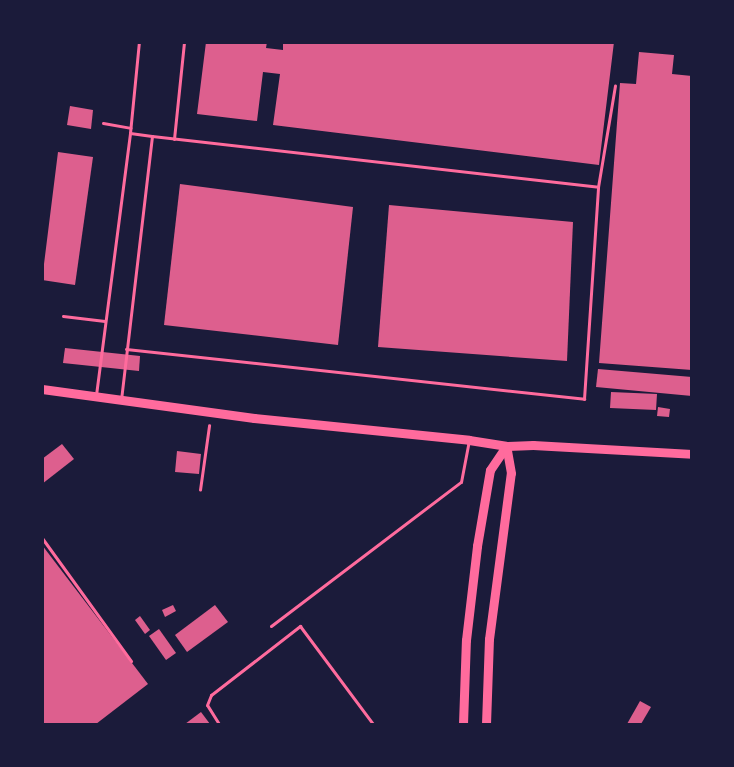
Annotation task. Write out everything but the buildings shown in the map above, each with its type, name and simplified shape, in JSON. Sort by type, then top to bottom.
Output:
[{"type":"street","points":[[42,389],[506,446],[533,445],[692,454]]},
{"type":"street","points":[[463,724],[466,640],[477,546],[490,470],[506,446]]},
{"type":"street","points":[[486,724],[489,639],[511,473],[506,446]]},
{"type":"lane","points":[[95,397],[131,128],[139,42]]},
{"type":"lane","points":[[174,139],[184,42]]},
{"type":"lane","points":[[126,349],[584,399],[598,187],[615,85]]},
{"type":"lane","points":[[104,123],[131,128]]},
{"type":"lane","points":[[130,133],[598,187]]},
{"type":"lane","points":[[121,400],[152,136]]},
{"type":"lane","points":[[63,316],[105,321]]},
{"type":"lane","points":[[271,626],[461,482],[469,440]]},
{"type":"lane","points":[[42,538],[131,661]]},
{"type":"lane","points":[[219,724],[207,705],[210,695],[300,626],[373,724]]},
{"type":"path","points":[[200,490],[209,426]]}]
